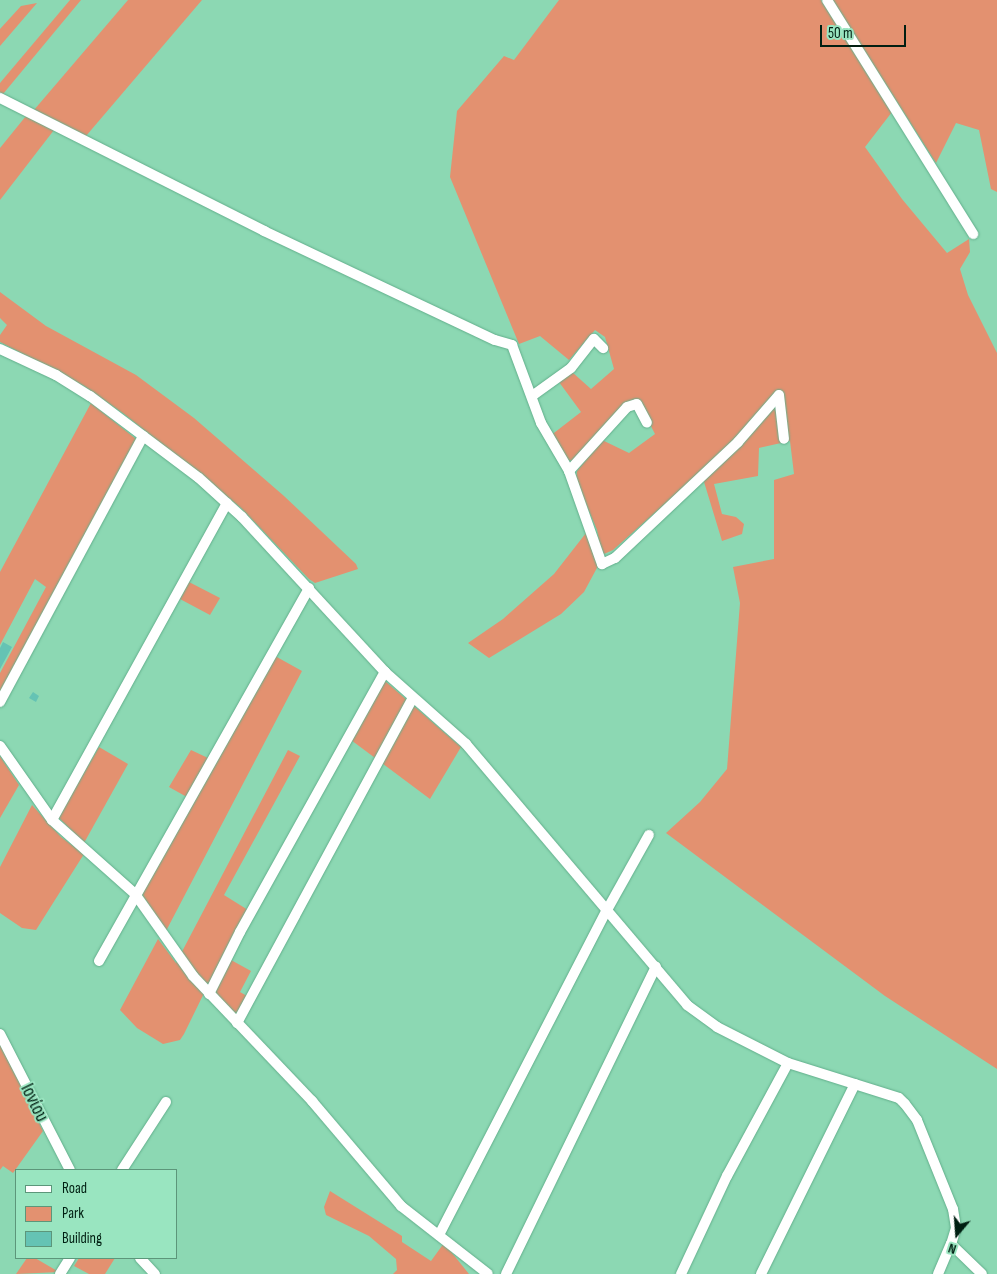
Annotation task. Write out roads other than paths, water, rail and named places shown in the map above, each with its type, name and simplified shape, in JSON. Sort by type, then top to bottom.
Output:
[{"type":"street","points":[[827,0],[973,234]]},
{"type":"street","points":[[0,98],[313,255],[495,340],[512,345],[541,423],[569,471],[597,556],[602,564],[607,564],[744,437],[779,395],[784,439]]},
{"type":"street","points":[[532,396],[572,368],[594,339],[603,348]]},
{"type":"street","points":[[0,349],[70,382],[144,436],[227,503],[309,588],[384,672],[412,699],[466,744],[656,968],[694,1010],[746,1043],[788,1062],[898,1098],[917,1120],[953,1209],[956,1228],[938,1274]]},
{"type":"street","points":[[569,471],[627,407],[637,404],[647,423]]},
{"type":"street","points":[[0,702],[144,436]]},
{"type":"street","points":[[52,820],[227,503]]},
{"type":"street","points":[[99,961],[309,588]]},
{"type":"street","points":[[209,994],[240,932],[384,672]]},
{"type":"street","points":[[237,1023],[412,699]]},
{"type":"street","points":[[0,746],[52,820],[135,894],[179,959],[209,994],[312,1101],[401,1206],[488,1274]]},
{"type":"street","points":[[439,1235],[607,910],[649,836]]},
{"type":"street","points":[[506,1274],[656,968]]},
{"type":"street","name":"Ιονίου","points":[[0,1034],[69,1169]]},
{"type":"street","points":[[681,1274],[727,1176],[788,1062]]},
{"type":"street","points":[[761,1274],[855,1084]]},
{"type":"street","points":[[123,1169],[166,1102]]},
{"type":"street","points":[[951,1244],[982,1274]]},
{"type":"street","points":[[60,1274],[69,1259]]},
{"type":"street","points":[[141,1259],[155,1274]]}]
